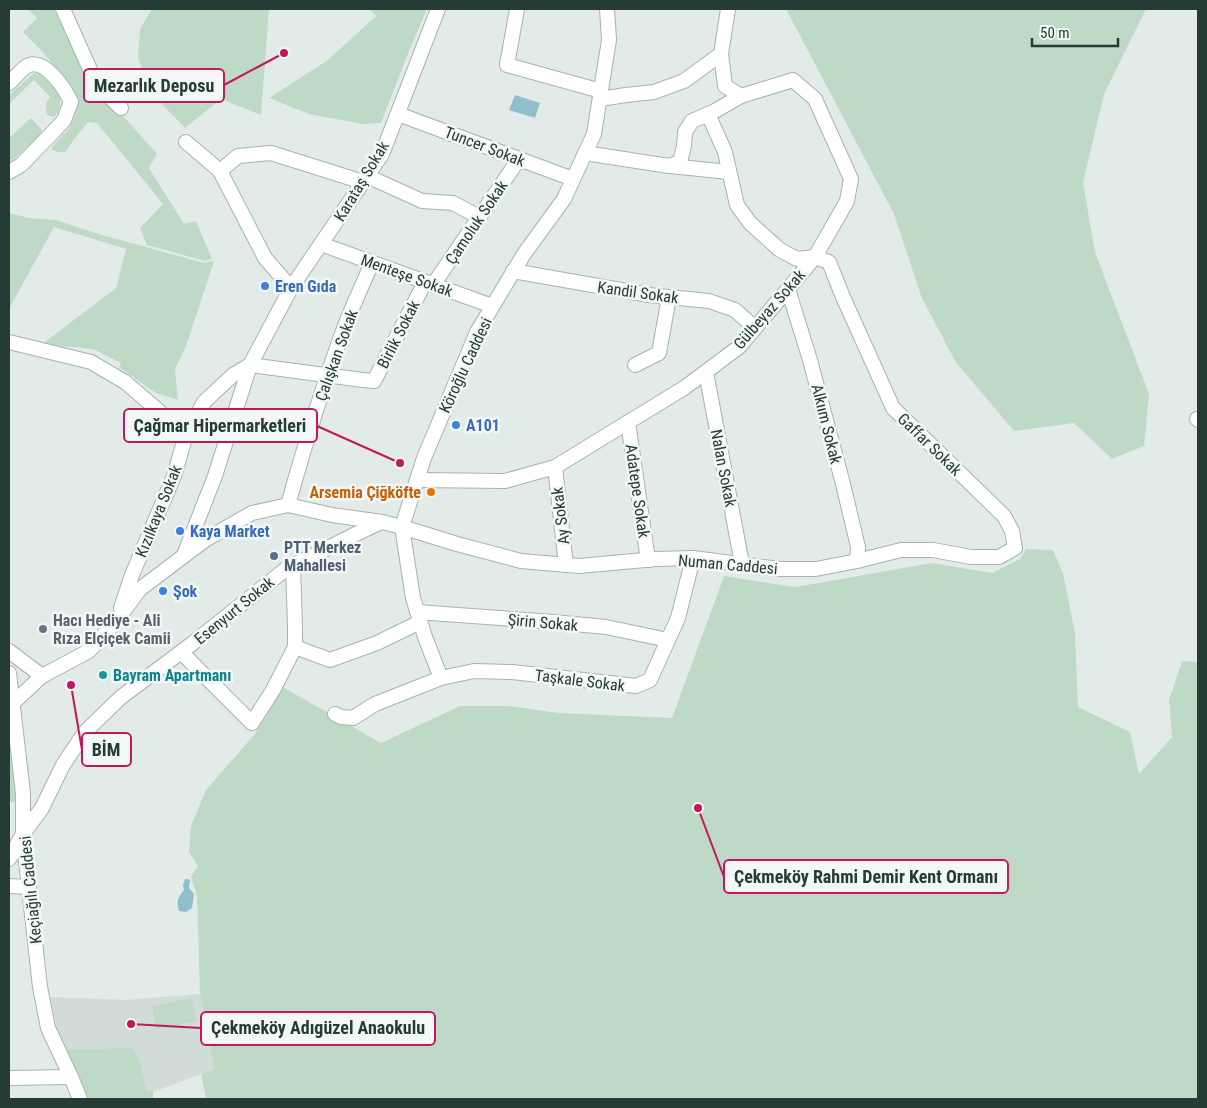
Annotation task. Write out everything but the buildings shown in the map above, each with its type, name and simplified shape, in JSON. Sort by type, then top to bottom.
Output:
[{"type":"street","points":[[63,9],[96,83],[121,108]]},
{"type":"street","name":"Karataş Sokak","points":[[291,288],[382,154],[438,9]]},
{"type":"street","points":[[517,9],[507,65],[600,95],[654,92],[684,81],[721,54]]},
{"type":"street","name":"Köroğlu Caddesi","points":[[441,678],[413,598],[402,527],[424,458],[477,332],[524,254],[564,199],[594,134],[608,40],[606,9]]},
{"type":"street","points":[[669,166],[680,162],[686,132],[692,121],[741,96],[725,86],[721,54],[728,9]]},
{"type":"street","points":[[9,84],[30,65],[38,64],[45,67],[64,88],[70,102],[64,120],[56,130],[21,165],[9,172]]},
{"type":"street","name":"Gülbeyaz Sokak","points":[[417,480],[505,481],[555,467],[684,388],[740,347],[815,258],[847,201],[851,179],[815,99],[793,80],[741,96]]},
{"type":"street","name":"Tuncer Sokak","points":[[398,114],[573,179]]},
{"type":"street","points":[[708,114],[725,152],[737,205],[750,222],[780,250],[797,259],[815,258]]},
{"type":"street","points":[[184,556],[215,476],[250,365],[291,288],[265,258],[220,171],[186,142]]},
{"type":"street","points":[[220,171],[238,156],[271,153],[365,179],[422,201],[453,203],[479,218]]},
{"type":"street","points":[[585,153],[669,166],[729,172]]},
{"type":"street","name":"Çamoluk Sokak","points":[[429,283],[479,218],[519,159]]},
{"type":"street","name":"Menteşe Sokak","points":[[321,244],[492,306]]},
{"type":"street","name":"Gaffar Sokak","points":[[815,258],[829,262],[893,408],[1004,516],[1012,531],[1015,548]]},
{"type":"street","name":"Çalışkan Sokak","points":[[288,505],[328,376],[347,322],[372,263]]},
{"type":"street","name":"Kandil Sokak","points":[[513,271],[649,295],[709,302],[735,310],[755,328]]},
{"type":"street","name":"Birlik Sokak","points":[[250,365],[374,381],[429,283]]},
{"type":"street","name":"Alkıım Sokak","points":[[788,289],[810,360],[843,484],[858,547],[857,562]]},
{"type":"street","points":[[636,365],[660,353],[669,297]]},
{"type":"street","points":[[9,342],[91,362],[125,382],[160,412],[185,438]]},
{"type":"street","name":"Kızılkaya Sokak","points":[[117,620],[132,575],[174,476],[185,438],[204,402],[233,375],[250,365]]},
{"type":"street","name":"Nalan Sokak","points":[[706,372],[742,564]]},
{"type":"street","name":"Adatepe Sokak","points":[[628,422],[648,560]]},
{"type":"street","name":"Ay Sokak","points":[[555,467],[566,565]]},
{"type":"street","points":[[12,704],[42,676],[89,652],[117,620],[140,589],[205,540],[252,513],[288,505],[332,515],[382,522]]},
{"type":"street","name":"Numan Caddesi","points":[[382,522],[521,561],[579,566],[693,558],[780,569],[816,569],[857,562],[901,550],[933,550],[971,557],[999,558],[1015,548]]},
{"type":"street","name":"Esenyurt Sokak","points":[[9,859],[23,834],[42,808],[63,765],[85,732],[120,698],[286,569],[382,522]]},
{"type":"street","name":"Taşkale Sokak","points":[[335,714],[341,717],[353,718],[375,704],[441,678],[474,671],[512,672],[636,686],[650,680],[678,618],[693,558]]},
{"type":"street","points":[[181,652],[252,723],[274,690],[295,647],[293,566]]},
{"type":"street","points":[[295,647],[330,660],[377,643],[419,617]]},
{"type":"street","name":"Şirin Sokak","points":[[419,617],[553,622],[606,627],[668,640]]},
{"type":"street","points":[[9,651],[42,676]]},
{"type":"street","name":"Keçiağılı Caddesi","points":[[9,673],[23,793],[23,834],[40,987],[48,1028],[80,1099]]},
{"type":"street","points":[[22,784],[35,796],[50,793]]},
{"type":"street","points":[[9,886],[29,887]]},
{"type":"street","points":[[9,1078],[71,1078]]},
{"type":"shaded area","points":[[200,994],[214,1069],[156,1091],[147,1092],[139,1060],[62,1050],[50,997],[126,1000]]},
{"type":"green space","points":[[28,9],[54,9],[90,86],[125,118],[157,154],[149,168],[184,224],[196,221],[212,259],[205,261],[147,245],[140,228],[163,204],[97,123],[88,122],[65,152],[52,150],[52,147],[69,128],[76,114],[77,97],[72,86],[23,32],[37,18]]},
{"type":"green space","points":[[152,9],[269,9],[261,115],[221,99],[185,128],[160,102],[146,82],[138,57],[140,29]]},
{"type":"green space","points":[[370,9],[427,9],[381,123],[362,124],[309,114],[269,98],[328,60],[376,16]]},
{"type":"green space","points":[[786,9],[1146,9],[1104,94],[1083,183],[1095,252],[1149,394],[1144,446],[1112,459],[1074,423],[1014,431],[955,361],[921,296],[894,214]]},
{"type":"green space","points":[[34,73],[40,74],[59,96],[60,108],[53,117],[47,115],[46,110],[46,103],[50,97],[34,80],[9,104],[9,95]]},
{"type":"green space","points":[[31,118],[42,130],[40,136],[9,163],[9,138]]},
{"type":"green space","points":[[9,213],[29,218],[56,220],[102,235],[204,263],[214,261],[186,346],[175,369],[178,400],[156,393],[119,367],[121,363],[93,349],[41,345],[116,288],[126,249],[54,227],[9,309]]},
{"type":"green space","points":[[1026,549],[1053,550],[1063,573],[1075,634],[1078,707],[1130,732],[1139,774],[1172,737],[1169,700],[1182,661],[1198,662],[1198,1099],[206,1099],[201,1074],[214,1069],[200,994],[197,896],[191,877],[198,866],[189,852],[191,826],[206,790],[255,734],[279,685],[381,743],[460,706],[509,706],[559,713],[672,718],[724,576],[795,587],[932,563],[992,573],[1020,559]]},
{"type":"green space","points":[[9,707],[12,730],[15,802],[9,802]]},
{"type":"green space","points":[[192,998],[197,1021],[157,1029],[152,1006]]},
{"type":"green space","points":[[132,1048],[139,1060],[147,1091],[153,1091],[153,1099],[86,1099],[62,1050]]},
{"type":"water","points":[[515,95],[540,103],[535,118],[509,110]]},
{"type":"water","points":[[185,879],[190,880],[189,888],[194,894],[192,908],[186,912],[179,911],[178,904],[179,897],[184,890]]},
{"type":"place","name":"Mezarlık Deposu","points":[[284,53]]},
{"type":"place","name":"Eren Gıda","points":[[265,286]]},
{"type":"place","name":"A101","points":[[456,425]]},
{"type":"place","name":"Çağmar Hipermarketleri","points":[[400,463]]},
{"type":"place","name":"Arsemia Çiğköfte","points":[[431,492]]},
{"type":"place","name":"Kaya Market","points":[[180,531]]},
{"type":"place","name":"PTT Merkez Mahallesi","points":[[274,556]]},
{"type":"place","name":"Şok","points":[[163,591]]},
{"type":"place","name":"Hacı Hediye - Ali Rıza Elçiçek Camii","points":[[43,629]]},
{"type":"place","name":"Bayram Apartmanı","points":[[103,675]]},
{"type":"place","name":"BİM","points":[[71,685]]},
{"type":"place","name":"Çekmeköy Rahmi Demir Kent Ormanı","points":[[698,808]]},
{"type":"place","name":"Çekmeköy Adıgüzel Anaokulu","points":[[131,1024]]}]
